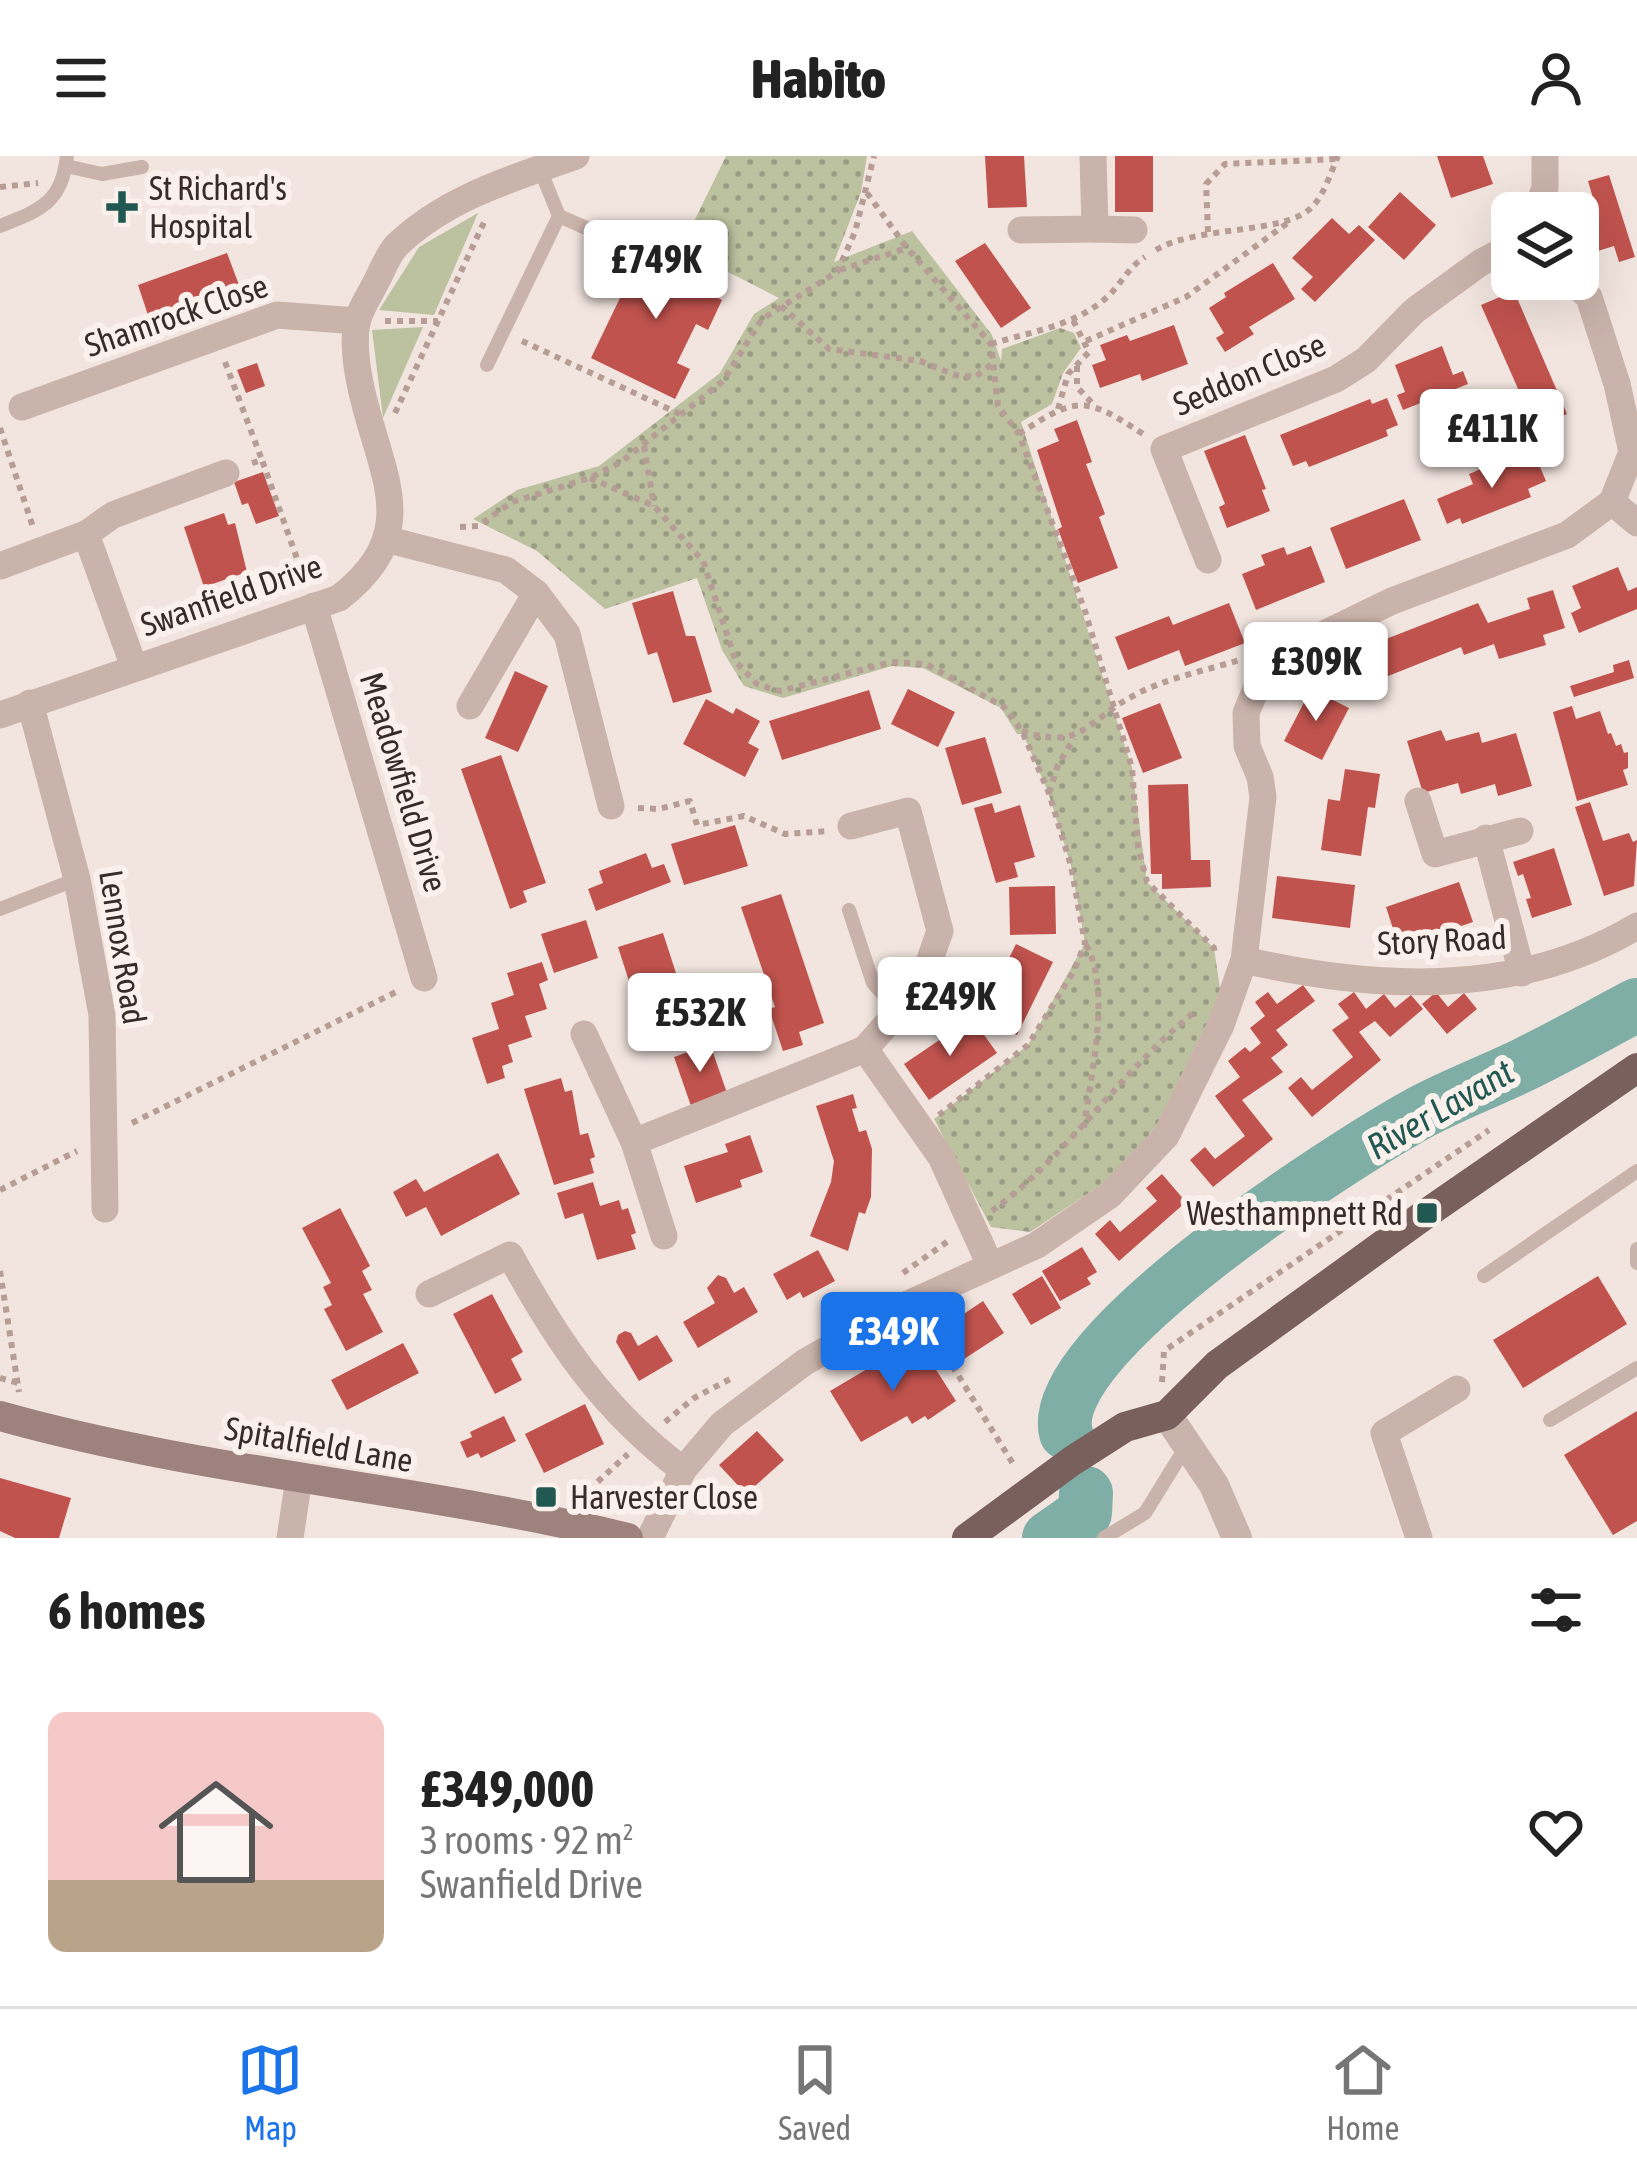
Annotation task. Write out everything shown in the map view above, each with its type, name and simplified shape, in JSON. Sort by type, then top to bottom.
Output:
[{"type":"main road","points":[[967,1538],[1126,1427],[1167,1415],[1217,1365],[1637,1068]]},
{"type":"main road","name":"Spitalfield Lane","points":[[10,1406],[95,1440],[628,1538]]},
{"type":"street","points":[[576,156],[468,195],[394,248],[357,320],[356,366],[389,490],[389,540],[506,570],[536,592],[567,634],[610,806]]},
{"type":"street","points":[[1093,156],[1095,230]]},
{"type":"street","points":[[1543,192],[1545,156]]},
{"type":"street","points":[[1021,230],[1134,230]]},
{"type":"street","name":"Seddon Close","points":[[1208,560],[1164,448],[1336,379],[1366,360],[1414,311],[1491,256]]},
{"type":"street","points":[[650,1538],[682,1470],[722,1424],[805,1362],[913,1302],[1036,1245],[1109,1195],[1166,1136],[1221,1025],[1244,960],[1263,797],[1247,746],[1246,713],[1258,684],[1279,656],[1392,602],[1567,535],[1612,502],[1632,452],[1617,384],[1590,300]]},
{"type":"street","name":"Shamrock Close","points":[[22,406],[277,315],[357,320]]},
{"type":"street","points":[[0,566],[86,534],[113,515],[226,473]]},
{"type":"street","points":[[1612,502],[1637,523]]},
{"type":"street","points":[[86,534],[134,667]]},
{"type":"street","name":"Swanfield Drive","points":[[0,715],[339,598],[367,576],[389,540]]},
{"type":"street","points":[[470,706],[536,592]]},
{"type":"street","name":"Meadowfield Drive","points":[[314,606],[424,978]]},
{"type":"street","name":"Lennox Road","points":[[29,703],[77,878],[102,1015],[105,1209]]},
{"type":"street","points":[[1418,801],[1435,854],[1520,830]]},
{"type":"street","points":[[634,1142],[865,1049],[921,985],[940,931],[908,811],[851,826]]},
{"type":"street","points":[[1486,838],[1522,973]]},
{"type":"street","name":"Story Road","points":[[1244,960],[1317,977],[1474,981],[1522,973],[1637,926]]},
{"type":"street","points":[[584,1034],[634,1142],[664,1236]]},
{"type":"street","points":[[865,1049],[941,1156],[990,1265]]},
{"type":"street","points":[[429,1294],[510,1255],[555,1336],[644,1441],[682,1470]]},
{"type":"street","points":[[1419,1538],[1384,1433],[1457,1389]]},
{"type":"street","points":[[1167,1415],[1214,1485],[1238,1538]]},
{"type":"street","points":[[290,1538],[298,1478]]},
{"type":"lane","points":[[0,226],[50,203],[65,177],[66,161],[87,174],[142,167]]},
{"type":"lane","points":[[540,169],[560,216],[628,246]]},
{"type":"lane","points":[[487,364],[560,216]]},
{"type":"lane","points":[[0,909],[77,878]]},
{"type":"lane","points":[[849,910],[873,983],[898,1011]]},
{"type":"lane","points":[[1484,1276],[1637,1171]]},
{"type":"lane","points":[[1637,1249],[1637,1263]]},
{"type":"lane","points":[[1550,1420],[1637,1368]]},
{"type":"lane","points":[[1104,1538],[1144,1513],[1187,1445]]},
{"type":"path","points":[[837,272],[856,232],[874,156]]},
{"type":"path","points":[[1086,341],[1186,297],[1314,205],[1338,157]]},
{"type":"path","points":[[1208,232],[1206,184],[1225,164],[1338,157]]},
{"type":"path","points":[[377,452],[502,182]]},
{"type":"path","points":[[867,194],[991,344],[998,406],[1019,434],[1085,611],[1132,768],[1138,848],[1147,883],[1214,948],[1216,971]]},
{"type":"path","points":[[991,344],[1073,320],[1107,297],[1130,266],[1168,242],[1291,220]]},
{"type":"path","points":[[446,528],[478,526],[512,502],[590,478],[644,446],[723,381],[762,319],[837,272],[907,248]]},
{"type":"path","points":[[781,306],[829,349],[920,361],[955,375],[975,377],[993,363]]},
{"type":"path","points":[[357,320],[438,321]]},
{"type":"path","points":[[1058,409],[1069,374],[1088,352],[1073,320]]},
{"type":"path","points":[[503,332],[682,415]]},
{"type":"path","points":[[215,337],[314,606]]},
{"type":"path","points":[[1077,365],[1077,387],[1093,404],[1164,448]]},
{"type":"path","points":[[1019,434],[1058,409],[1093,404]]},
{"type":"path","points":[[0,428],[41,550]]},
{"type":"path","points":[[644,446],[654,506]]},
{"type":"path","points":[[226,473],[262,460]]},
{"type":"path","points":[[590,478],[654,506],[703,561],[736,662],[757,684],[780,691],[892,662],[926,664],[1004,707],[1022,730],[1049,794],[1071,866],[1085,943],[1095,961],[1099,998],[1084,1129]]},
{"type":"path","points":[[1049,794],[1058,765],[1074,738],[1132,696],[1250,656],[1279,656]]},
{"type":"path","points":[[1022,730],[1043,737],[1074,738]]},
{"type":"path","points":[[610,806],[658,809],[690,801],[697,825],[744,816],[785,834],[812,835],[851,826]]},
{"type":"path","points":[[922,1128],[1028,1045],[1074,971],[1085,943]]},
{"type":"path","points":[[0,1190],[424,978]]},
{"type":"path","points":[[902,1274],[1012,1196],[1084,1129],[1158,1041],[1204,1006]]},
{"type":"path","points":[[0,1271],[18,1383],[10,1406]]},
{"type":"path","points":[[913,1302],[1020,1475],[1003,1487],[1015,1503]]},
{"type":"path","points":[[573,1504],[694,1398],[752,1367]]},
{"type":"path","points":[[0,1378],[18,1383]]},
{"type":"green space","points":[[726,156],[867,156],[861,192],[834,262],[912,231],[992,335],[1001,361],[1002,349],[1060,328],[1074,333],[1081,348],[1063,373],[1052,404],[1021,422],[1132,768],[1147,882],[1214,948],[1222,1002],[1156,1127],[1107,1181],[1030,1232],[991,1227],[934,1119],[1028,1045],[1085,943],[1071,866],[1048,792],[1023,734],[1017,734],[1001,708],[923,668],[892,666],[783,698],[744,686],[722,650],[697,578],[605,609],[537,551],[473,519],[517,490],[599,466],[720,373],[754,314],[779,298],[681,248]]},
{"type":"green space","points":[[478,213],[434,315],[379,310],[419,247]]},
{"type":"green space","points":[[423,327],[383,418],[372,330]]},
{"type":"building","points":[[985,156],[1024,156],[1027,207],[988,208]]},
{"type":"building","points":[[1115,156],[1153,156],[1153,212],[1115,212]]},
{"type":"building","points":[[1437,156],[1483,156],[1493,184],[1451,198]]},
{"type":"building","points":[[1609,175],[1635,257],[1619,262],[1614,246],[1599,251],[1599,192],[1591,192],[1588,181]]},
{"type":"building","points":[[1400,192],[1436,225],[1404,260],[1368,227]]},
{"type":"building","points":[[1332,218],[1349,234],[1359,225],[1375,240],[1315,302],[1301,289],[1313,277],[1292,258]]},
{"type":"building","points":[[647,242],[698,268],[690,284],[722,300],[708,330],[696,324],[677,363],[690,369],[675,399],[591,358]]},
{"type":"building","points":[[985,243],[1031,308],[1001,328],[955,261]]},
{"type":"building","points":[[227,253],[239,285],[149,318],[138,285]]},
{"type":"building","points":[[1273,263],[1295,299],[1249,327],[1254,334],[1225,352],[1216,338],[1224,333],[1209,308],[1226,297],[1224,293]]},
{"type":"building","points":[[1518,300],[1567,414],[1535,427],[1481,305]]},
{"type":"building","points":[[1174,325],[1188,364],[1142,381],[1140,374],[1100,388],[1092,365],[1106,360],[1100,345],[1127,335],[1130,341]]},
{"type":"building","points":[[1442,346],[1453,375],[1463,371],[1468,384],[1403,410],[1397,395],[1405,392],[1395,365]]},
{"type":"building","points":[[257,363],[265,386],[246,393],[237,370]]},
{"type":"building","points":[[1387,398],[1398,425],[1386,430],[1388,436],[1309,467],[1306,461],[1293,466],[1280,435],[1370,399],[1372,404]]},
{"type":"building","points":[[1077,420],[1092,462],[1086,464],[1105,514],[1099,517],[1118,568],[1078,583],[1037,450],[1059,441],[1054,429]]},
{"type":"building","points":[[1245,435],[1270,511],[1227,528],[1219,507],[1225,504],[1204,451]]},
{"type":"building","points":[[1535,455],[1546,481],[1528,489],[1531,497],[1462,524],[1460,518],[1447,524],[1437,499],[1473,484],[1469,474],[1495,463],[1497,470]]},
{"type":"building","points":[[263,472],[279,516],[256,524],[234,482]]},
{"type":"building","points":[[1404,499],[1421,540],[1346,569],[1330,528]]},
{"type":"building","points":[[224,513],[228,525],[235,523],[247,572],[204,587],[184,527]]},
{"type":"building","points":[[1311,546],[1325,582],[1256,610],[1242,574],[1265,565],[1261,555],[1284,547],[1287,555]]},
{"type":"building","points":[[1618,567],[1628,591],[1637,587],[1637,609],[1579,633],[1571,613],[1581,608],[1572,586]]},
{"type":"building","points":[[1553,590],[1565,628],[1543,635],[1546,645],[1499,659],[1494,644],[1464,655],[1461,647],[1343,694],[1330,661],[1478,603],[1488,623],[1530,609],[1527,598]]},
{"type":"building","points":[[673,591],[686,636],[695,636],[712,692],[673,703],[657,652],[648,655],[632,603]]},
{"type":"building","points":[[1229,603],[1245,643],[1185,666],[1179,650],[1128,670],[1115,637],[1169,616],[1173,625]]},
{"type":"building","points":[[1629,660],[1634,678],[1574,697],[1570,686],[1614,672],[1613,665]]},
{"type":"building","points":[[515,671],[548,686],[518,752],[485,738]]},
{"type":"building","points":[[908,689],[955,712],[938,747],[891,724]]},
{"type":"building","points":[[1311,689],[1349,708],[1322,760],[1284,741]]},
{"type":"building","points":[[869,690],[881,729],[782,760],[769,721]]},
{"type":"building","points":[[706,699],[733,714],[736,708],[760,721],[748,743],[759,749],[745,777],[683,744]]},
{"type":"building","points":[[1160,703],[1182,758],[1143,773],[1122,718]]},
{"type":"building","points":[[1572,706],[1576,719],[1600,711],[1616,746],[1621,744],[1624,753],[1628,752],[1628,768],[1623,770],[1628,785],[1577,801],[1553,712]]},
{"type":"building","points":[[1441,730],[1446,741],[1479,732],[1482,743],[1516,733],[1532,786],[1498,796],[1495,784],[1461,794],[1458,783],[1423,793],[1407,741]]},
{"type":"building","points":[[985,737],[1002,793],[962,805],[945,748]]},
{"type":"building","points":[[501,755],[546,883],[523,891],[527,902],[510,909],[461,769]]},
{"type":"building","points":[[1345,769],[1380,774],[1375,808],[1368,807],[1361,856],[1321,850],[1328,799],[1340,801]]},
{"type":"building","points":[[1188,784],[1191,860],[1210,860],[1211,887],[1162,889],[1162,874],[1151,874],[1148,785]]},
{"type":"building","points":[[1590,802],[1603,841],[1629,833],[1633,842],[1637,840],[1634,886],[1604,896],[1575,807]]},
{"type":"building","points":[[992,803],[995,813],[1020,805],[1035,857],[1014,863],[1018,877],[996,883],[974,808]]},
{"type":"building","points":[[735,825],[748,866],[684,885],[671,844]]},
{"type":"building","points":[[1554,848],[1572,905],[1532,918],[1523,874],[1518,876],[1513,862]]},
{"type":"building","points":[[646,853],[652,868],[664,864],[671,882],[596,911],[588,889],[603,883],[599,871]]},
{"type":"building","points":[[1277,876],[1355,885],[1350,928],[1272,918]]},
{"type":"building","points":[[1459,882],[1473,922],[1399,947],[1386,907]]},
{"type":"building","points":[[1055,886],[1056,934],[1010,935],[1009,887]]},
{"type":"building","points":[[781,894],[824,1023],[799,1032],[803,1045],[783,1051],[769,1009],[775,1007],[741,907]]},
{"type":"building","points":[[586,920],[598,958],[554,973],[541,934]]},
{"type":"building","points":[[663,933],[697,1038],[675,1045],[671,1033],[648,1040],[618,947]]},
{"type":"building","points":[[1016,944],[1053,962],[1017,1035],[980,1017]]},
{"type":"building","points":[[542,962],[548,980],[539,984],[547,1009],[525,1016],[532,1037],[508,1045],[513,1062],[502,1066],[505,1078],[487,1084],[472,1038],[499,1029],[491,1003],[514,995],[507,973]]},
{"type":"building","points":[[1303,985],[1315,1001],[1276,1030],[1288,1045],[1271,1058],[1283,1072],[1242,1100],[1273,1139],[1213,1187],[1190,1160],[1205,1147],[1215,1159],[1245,1136],[1215,1096],[1240,1077],[1228,1061],[1245,1047],[1250,1052],[1261,1043],[1250,1028],[1265,1016],[1255,1002],[1268,992],[1277,1004]]},
{"type":"building","points":[[1354,992],[1366,1009],[1384,994],[1395,1008],[1411,995],[1423,1009],[1390,1037],[1375,1021],[1359,1032],[1381,1060],[1312,1117],[1288,1088],[1301,1077],[1312,1090],[1353,1057],[1332,1030],[1349,1018],[1338,1004]]},
{"type":"building","points":[[1436,992],[1448,1007],[1464,993],[1477,1009],[1447,1034],[1422,1004]]},
{"type":"building","points":[[972,1018],[997,1053],[929,1100],[904,1064]]},
{"type":"building","points":[[710,1044],[727,1093],[691,1106],[674,1057]]},
{"type":"building","points":[[561,1078],[565,1092],[572,1090],[580,1135],[588,1133],[594,1173],[554,1185],[524,1089]]},
{"type":"building","points":[[853,1094],[859,1132],[866,1130],[872,1149],[871,1197],[865,1214],[859,1212],[848,1251],[810,1236],[834,1161],[816,1106]]},
{"type":"building","points":[[750,1135],[763,1172],[740,1180],[742,1187],[696,1203],[684,1166],[728,1152],[725,1144]]},
{"type":"building","points":[[498,1153],[520,1194],[441,1236],[426,1207],[406,1217],[393,1192],[416,1179],[424,1192]]},
{"type":"building","points":[[1162,1174],[1186,1202],[1119,1261],[1095,1234],[1110,1220],[1120,1232],[1157,1201],[1146,1188]]},
{"type":"building","points":[[593,1182],[600,1206],[619,1200],[622,1210],[628,1208],[636,1249],[597,1260],[583,1213],[565,1219],[557,1193]]},
{"type":"building","points":[[340,1208],[370,1266],[362,1271],[372,1290],[363,1294],[383,1332],[346,1351],[324,1309],[332,1305],[323,1287],[331,1283],[302,1228]]},
{"type":"building","points":[[1082,1247],[1097,1272],[1087,1278],[1091,1284],[1060,1301],[1042,1271]]},
{"type":"building","points":[[818,1250],[835,1281],[803,1298],[800,1292],[787,1300],[773,1274]]},
{"type":"building","points":[[718,1275],[726,1278],[734,1293],[744,1287],[758,1312],[698,1348],[683,1322],[715,1303],[707,1288]]},
{"type":"building","points":[[1042,1276],[1061,1308],[1031,1325],[1012,1294]]},
{"type":"building","points":[[1598,1276],[1627,1324],[1523,1388],[1493,1340]]},
{"type":"building","points":[[492,1294],[523,1352],[511,1359],[522,1380],[495,1394],[453,1314]]},
{"type":"building","points":[[983,1301],[1004,1333],[964,1359],[943,1328]]},
{"type":"building","points":[[625,1331],[638,1346],[657,1335],[673,1361],[639,1381],[616,1342]]},
{"type":"building","points":[[403,1343],[419,1373],[347,1410],[331,1380]]},
{"type":"building","points":[[919,1343],[956,1401],[928,1420],[925,1416],[912,1424],[907,1416],[861,1442],[830,1391],[879,1362],[884,1369]]},
{"type":"building","points":[[585,1404],[604,1444],[544,1473],[525,1434]]},
{"type":"building","points":[[1637,1411],[1637,1521],[1613,1535],[1564,1455]]},
{"type":"building","points":[[504,1416],[516,1441],[481,1458],[478,1453],[467,1458],[460,1442]]},
{"type":"building","points":[[757,1431],[784,1460],[746,1494],[719,1465]]},
{"type":"building","points":[[0,1478],[71,1498],[59,1538],[15,1538],[0,1531]]},
{"type":"waterway","name":"River Lavant","points":[[1066,1433],[1072,1395],[1102,1351],[1209,1254],[1386,1132],[1637,1005]]},
{"type":"waterway","name":"River Lavant","points":[[1049,1538],[1085,1513],[1086,1493]]},
{"type":"place","name":"St Richard's Hospital","points":[[122,207]]},
{"type":"place","name":"Westhampnett Rd","points":[[1427,1213]]},
{"type":"place","name":"Harvester Close","points":[[546,1497]]}]
